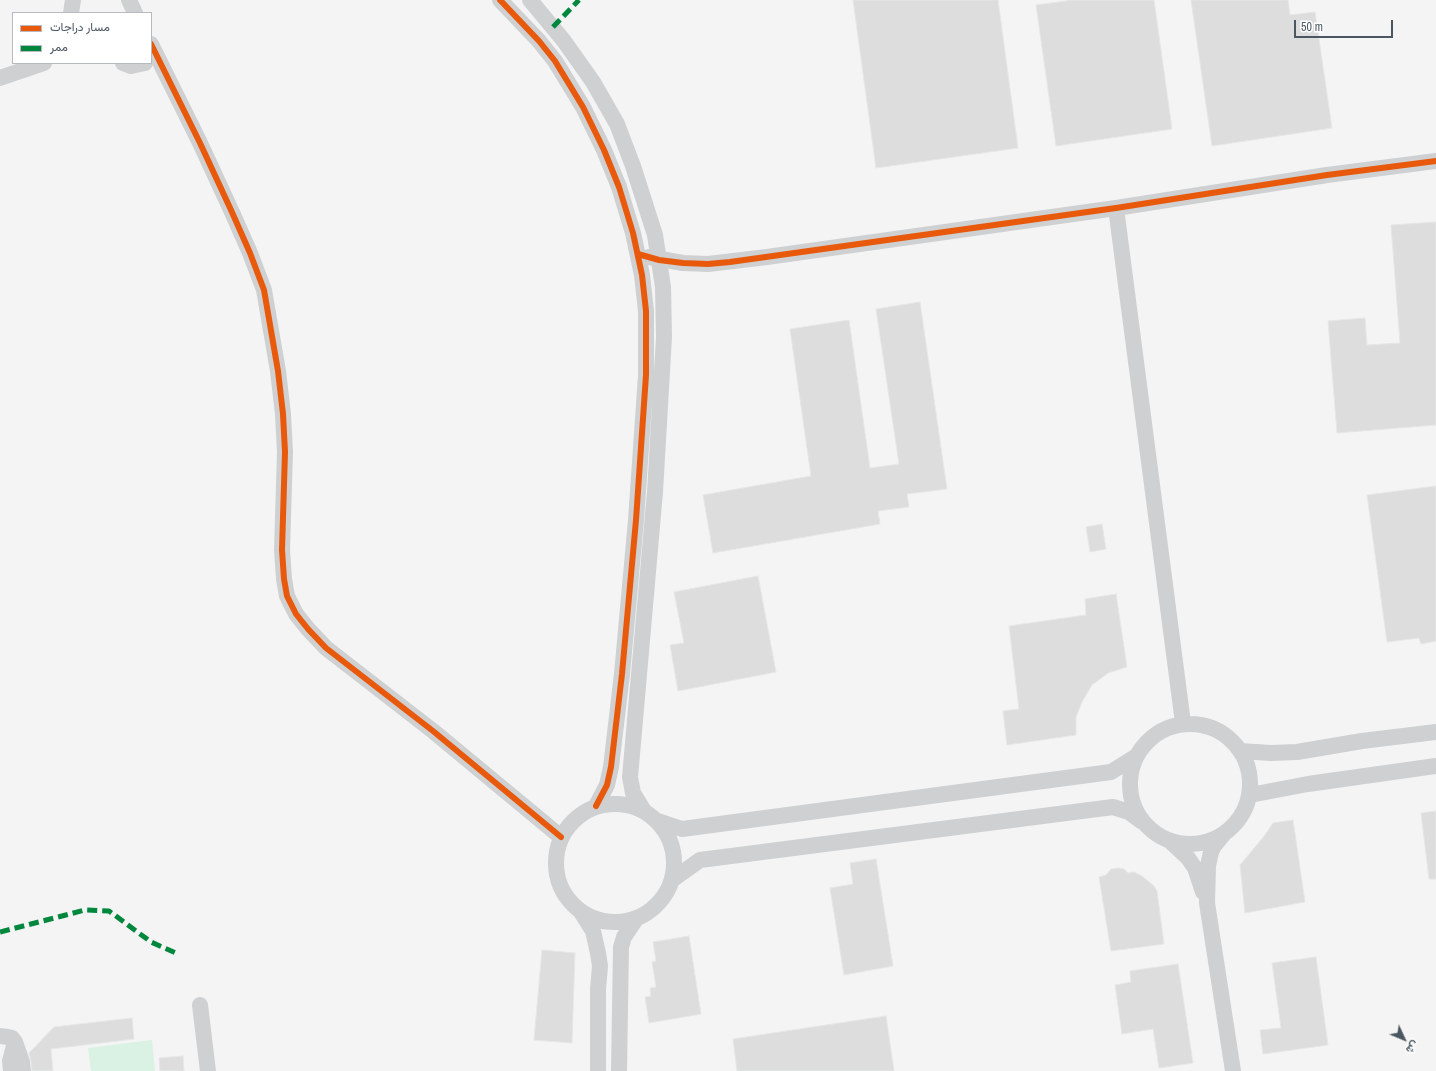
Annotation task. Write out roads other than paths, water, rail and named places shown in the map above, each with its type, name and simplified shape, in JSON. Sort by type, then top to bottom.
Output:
[{"type":"street","points":[[71,12],[73,0]]},
{"type":"street","points":[[129,0],[135,12]]},
{"type":"street","points":[[500,0],[556,61],[583,107],[604,150],[619,187],[633,233],[638,254],[646,310],[646,375],[638,496],[622,674],[611,767],[607,785],[596,806]]},
{"type":"street","points":[[530,0],[564,41],[593,82],[617,124],[633,166],[646,207],[654,236],[663,287],[664,337],[655,492],[630,777],[633,793],[644,811]]},
{"type":"street","points":[[152,59],[200,143],[250,253],[264,290],[278,371],[283,414],[285,452],[282,550],[284,579],[287,596],[296,614],[326,648],[433,731],[561,837]]},
{"type":"street","points":[[0,78],[41,64]]},
{"type":"street","points":[[126,64],[131,66],[135,64]]},
{"type":"street","points":[[638,254],[659,260],[682,263],[716,263],[1116,208],[1328,175],[1436,161]]},
{"type":"street","points":[[1116,208],[1183,723]]},
{"type":"street","points":[[1141,820],[1133,807],[1129,789],[1131,770],[1135,757],[1146,742],[1168,727],[1183,723],[1200,724],[1223,733],[1240,751],[1246,759],[1250,780],[1250,795],[1238,820],[1214,846],[1211,852],[1208,866],[1207,903]]},
{"type":"street","points":[[1240,751],[1270,753],[1297,752],[1362,741],[1436,732]]},
{"type":"street","points":[[658,821],[669,836],[673,850],[674,865],[672,880],[664,897],[652,910],[636,919],[622,922],[608,922],[594,919],[581,912],[569,901],[560,886],[556,870],[556,853],[561,837],[570,824],[582,813],[596,806],[612,803],[629,805],[644,811],[658,821],[682,829],[1111,772],[1135,757]]},
{"type":"street","points":[[1250,795],[1308,784],[1436,766]]},
{"type":"street","points":[[672,880],[700,860],[1114,807],[1129,812],[1141,820],[1155,833],[1171,842],[1188,858],[1195,868],[1207,903],[1233,1071]]},
{"type":"street","points":[[1171,842],[1187,844],[1207,842],[1225,833]]},
{"type":"street","points":[[581,912],[593,931],[600,966],[598,989],[598,1071]]},
{"type":"street","points":[[619,1071],[621,946],[624,937],[636,919]]},
{"type":"street","points":[[200,1005],[208,1071]]},
{"type":"street","points":[[7,1039],[11,1071]]},
{"type":"street","points":[[7,1039],[22,1062],[23,1071]]}]
